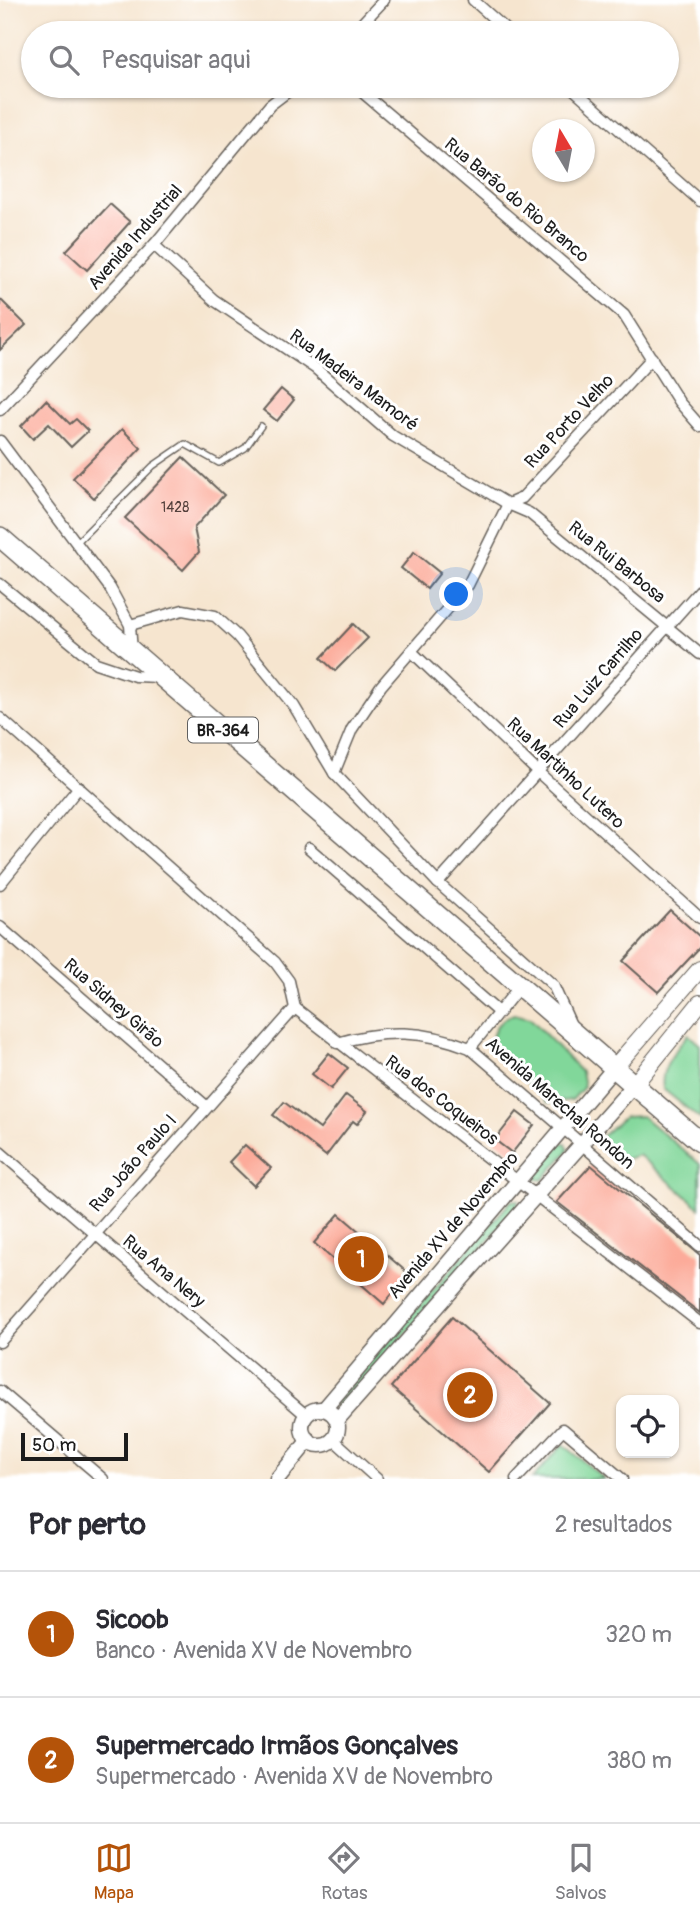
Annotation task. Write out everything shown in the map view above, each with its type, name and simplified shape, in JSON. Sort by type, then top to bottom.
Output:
[{"type":"highway","name":"BR-364","points":[[0,537],[700,1142]]},
{"type":"main road","points":[[614,1068],[700,969]]},
{"type":"main road","points":[[634,1085],[700,1003]]},
{"type":"street","points":[[364,21],[384,0]]},
{"type":"street","points":[[473,0],[497,21]]},
{"type":"street","name":"Avenida Industrial","points":[[0,410],[154,245],[236,143],[279,98]]},
{"type":"street","name":"Rua Barão do Rio Branco","points":[[369,98],[624,315],[679,402],[700,426]]},
{"type":"street","points":[[584,98],[700,201]]},
{"type":"street","name":"Rua Madeira Mamoré","points":[[154,245],[214,300],[315,368],[393,436],[508,504]]},
{"type":"street","name":"Rua Porto Velho","points":[[508,504],[522,498],[649,353]]},
{"type":"street","points":[[0,441],[110,588],[130,625],[132,652]]},
{"type":"street","points":[[334,773],[352,729],[381,686],[468,585],[508,504]]},
{"type":"street","name":"Rua Rui Barbosa","points":[[508,504],[528,513],[668,625],[700,654]]},
{"type":"street","points":[[0,584],[96,663],[135,676],[162,677]]},
{"type":"street","name":"Rua Luiz Carrilho","points":[[438,883],[700,590]]},
{"type":"street","points":[[130,625],[183,610],[215,616],[237,636],[294,706],[334,773],[438,883],[553,985],[575,1034]]},
{"type":"street","name":"Rua Martinho Lutero","points":[[411,651],[539,773],[700,918]]},
{"type":"street","points":[[0,718],[275,962],[289,981],[295,1008]]},
{"type":"street","points":[[0,884],[79,787]]},
{"type":"street","points":[[309,848],[498,1012]]},
{"type":"street","name":"Rua Sidney Girão","points":[[0,927],[206,1106]]},
{"type":"street","points":[[470,1048],[520,986]]},
{"type":"street","name":"Rua dos Coqueiros","points":[[295,1008],[519,1179],[700,1323]]},
{"type":"street","name":"Rua João Paulo I","points":[[0,1342],[295,1008]]},
{"type":"street","name":"Avenida Marechal Rondon","points":[[337,1042],[391,1031],[436,1036],[470,1048],[700,1246]]},
{"type":"street","name":"Avenida XV de Novembro","points":[[324,1409],[614,1068]]},
{"type":"street","points":[[337,1420],[634,1085]]},
{"type":"street","name":"Rua Ana Nery","points":[[0,1152],[307,1416]]},
{"type":"street","points":[[0,1391],[103,1479]]},
{"type":"street","points":[[324,1409],[337,1420],[338,1430],[333,1439],[319,1444],[309,1440],[303,1431],[307,1416],[314,1410],[324,1409]]},
{"type":"street","points":[[516,1479],[563,1429],[622,1479]]},
{"type":"street","points":[[333,1439],[377,1479]]},
{"type":"street","points":[[277,1479],[309,1440]]},
{"type":"lane","points":[[77,542],[153,466],[185,444],[219,463],[245,448],[261,426]]},
{"type":"green space","points":[[514,1014],[530,1018],[581,1072],[584,1087],[572,1100],[548,1103],[491,1048],[496,1027]]},
{"type":"green space","points":[[688,1034],[700,1045],[700,1119],[663,1089],[666,1066]]},
{"type":"green space","points":[[642,1116],[700,1164],[700,1208],[639,1155],[619,1161],[600,1143],[601,1137],[624,1117]]},
{"type":"green space","points":[[560,1143],[566,1143],[569,1150],[543,1180],[536,1179],[535,1172]]},
{"type":"green space","points":[[518,1200],[518,1206],[341,1408],[335,1407],[335,1402],[511,1201]]},
{"type":"green space","points":[[563,1444],[604,1479],[532,1479]]},
{"type":"building","points":[[110,204],[130,222],[87,270],[66,251]]},
{"type":"building","points":[[0,299],[26,325],[0,350]]},
{"type":"building","points":[[281,389],[294,400],[277,421],[263,410]]},
{"type":"building","points":[[46,400],[70,424],[76,419],[88,431],[71,447],[49,424],[33,439],[21,426]]},
{"type":"building","points":[[122,429],[141,448],[94,498],[73,478]]},
{"type":"building","points":[[183,457],[224,495],[194,528],[199,552],[183,570],[125,518]]},
{"type":"building","points":[[414,552],[440,573],[427,589],[401,568]]},
{"type":"building","points":[[353,624],[368,638],[335,671],[321,658]]},
{"type":"building","points":[[670,910],[700,937],[700,947],[658,992],[623,961]]},
{"type":"building","points":[[329,1053],[348,1068],[331,1089],[312,1074]]},
{"type":"building","points":[[346,1095],[367,1111],[357,1124],[353,1121],[326,1156],[273,1115],[284,1102],[320,1129]]},
{"type":"building","points":[[517,1112],[534,1125],[512,1153],[495,1140]]},
{"type":"building","points":[[245,1145],[271,1168],[254,1186],[229,1162]]},
{"type":"building","points":[[591,1165],[700,1255],[700,1313],[557,1202]]},
{"type":"building","points":[[339,1214],[409,1274],[384,1304],[314,1243]]},
{"type":"building","points":[[452,1317],[550,1403],[489,1472],[391,1387]]},
{"type":"place","name":"Sicoob","points":[[361,1259]]},
{"type":"place","name":"Supermercado Irmãos Gonçalves","points":[[470,1395]]}]
